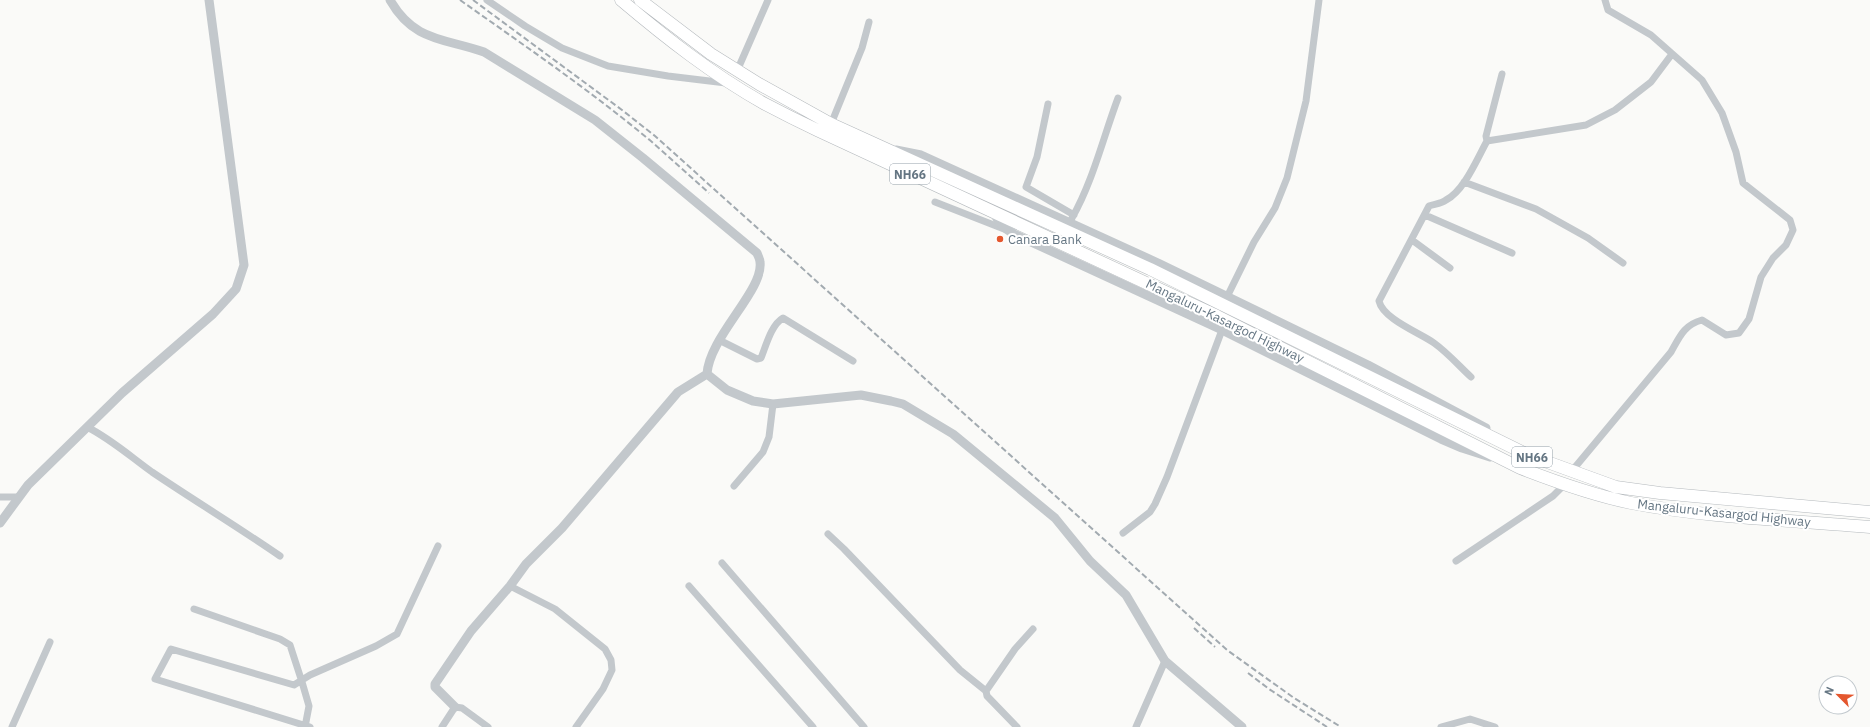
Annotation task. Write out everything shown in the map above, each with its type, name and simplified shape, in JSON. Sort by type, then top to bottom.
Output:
[{"type":"highway","name":"Mangaluru-Kasargod Highway","points":[[621,0],[653,27],[732,84],[765,104],[1502,459],[1564,485],[1630,503],[1718,515],[1870,527]]},
{"type":"highway","name":"Mangaluru-Kasargod Highway","points":[[640,0],[711,54],[831,124],[1225,300],[1508,446],[1571,472],[1616,487],[1660,493],[1792,506],[1870,512]]},
{"type":"street","points":[[0,523],[28,486],[87,427],[122,393],[213,314],[236,290],[244,265],[209,0]]},
{"type":"street","points":[[390,0],[398,13],[414,28],[431,38],[465,45],[484,52],[595,120],[757,253],[760,262],[759,274],[752,289],[719,340],[709,359],[707,374]]},
{"type":"street","points":[[487,0],[525,26],[562,48],[608,66],[668,76],[732,84]]},
{"type":"street","points":[[737,70],[768,0]]},
{"type":"street","points":[[1215,321],[1254,242],[1275,208],[1287,178],[1306,101],[1319,0]]},
{"type":"street","points":[[1571,472],[1671,352],[1680,336],[1690,324],[1702,320],[1726,335],[1738,333],[1749,318],[1761,277],[1773,258],[1786,245],[1793,230],[1790,220],[1743,183],[1736,152],[1722,113],[1702,80],[1651,35],[1608,10],[1605,0]]},
{"type":"street","points":[[831,124],[862,48],[869,22]]},
{"type":"street","points":[[1487,141],[1586,125],[1615,110],[1651,82],[1672,54]]},
{"type":"street","points":[[1471,377],[1435,343],[1397,321],[1380,307],[1379,301],[1412,240],[1412,235],[1429,206],[1448,200],[1464,182],[1487,141],[1486,136],[1502,74]]},
{"type":"street","points":[[1069,224],[1098,160],[1108,124],[1118,98]]},
{"type":"street","points":[[1048,104],[1037,157],[1026,187],[1074,215]]},
{"type":"street","points":[[881,146],[921,155],[1069,224],[1158,263],[1225,300]]},
{"type":"street","points":[[1464,182],[1536,209],[1588,238],[1623,264]]},
{"type":"street","points":[[935,202],[1005,229],[1215,321],[1222,330],[1440,439],[1481,455],[1502,459]]},
{"type":"street","points":[[994,213],[998,222],[1005,229]]},
{"type":"street","points":[[1425,215],[1512,253]]},
{"type":"street","points":[[1412,240],[1450,268]]},
{"type":"street","points":[[719,340],[757,359],[761,358],[776,326],[783,318],[853,361]]},
{"type":"street","points":[[1123,533],[1150,512],[1155,504],[1167,477],[1222,330]]},
{"type":"street","points":[[707,374],[727,390],[754,401],[773,404],[861,395],[903,404],[953,434],[1055,518],[1090,561],[1126,595],[1165,660],[1242,727]]},
{"type":"street","points":[[488,727],[462,708],[454,707],[435,687],[435,684],[471,631],[510,586],[526,564],[562,528],[678,392],[707,374]]},
{"type":"street","points":[[734,486],[763,452],[769,437],[773,404]]},
{"type":"street","points":[[87,427],[100,433],[152,472],[240,528],[280,556]]},
{"type":"street","points":[[1456,561],[1553,496],[1564,485]]},
{"type":"street","points":[[0,497],[19,497]]},
{"type":"street","points":[[828,534],[960,670],[986,691],[987,696],[1017,727]]},
{"type":"street","points":[[194,609],[280,639],[290,645],[302,682],[309,706],[307,727],[154,679],[171,650],[294,686],[302,682],[310,676],[376,646],[397,634],[438,546]]},
{"type":"street","points":[[722,563],[864,727]]},
{"type":"street","points":[[510,586],[555,609],[605,649],[611,660],[612,670],[603,689],[576,727]]},
{"type":"street","points":[[689,586],[813,727]]},
{"type":"street","points":[[986,691],[1015,649],[1033,629]]},
{"type":"street","points":[[12,727],[50,642]]},
{"type":"street","points":[[1136,727],[1165,660]]},
{"type":"street","points":[[442,727],[454,707]]},
{"type":"street","points":[[1441,727],[1470,720],[1495,727]]},
{"type":"railway","points":[[460,0],[558,69],[629,123],[709,193]]},
{"type":"railway","points":[[473,0],[655,136],[1227,650],[1294,698],[1341,727]]},
{"type":"railway","points":[[1194,628],[1215,647]]},
{"type":"railway","points":[[1248,673],[1269,689],[1327,727]]},
{"type":"place","name":"Canara Bank","points":[[1000,239]]}]
